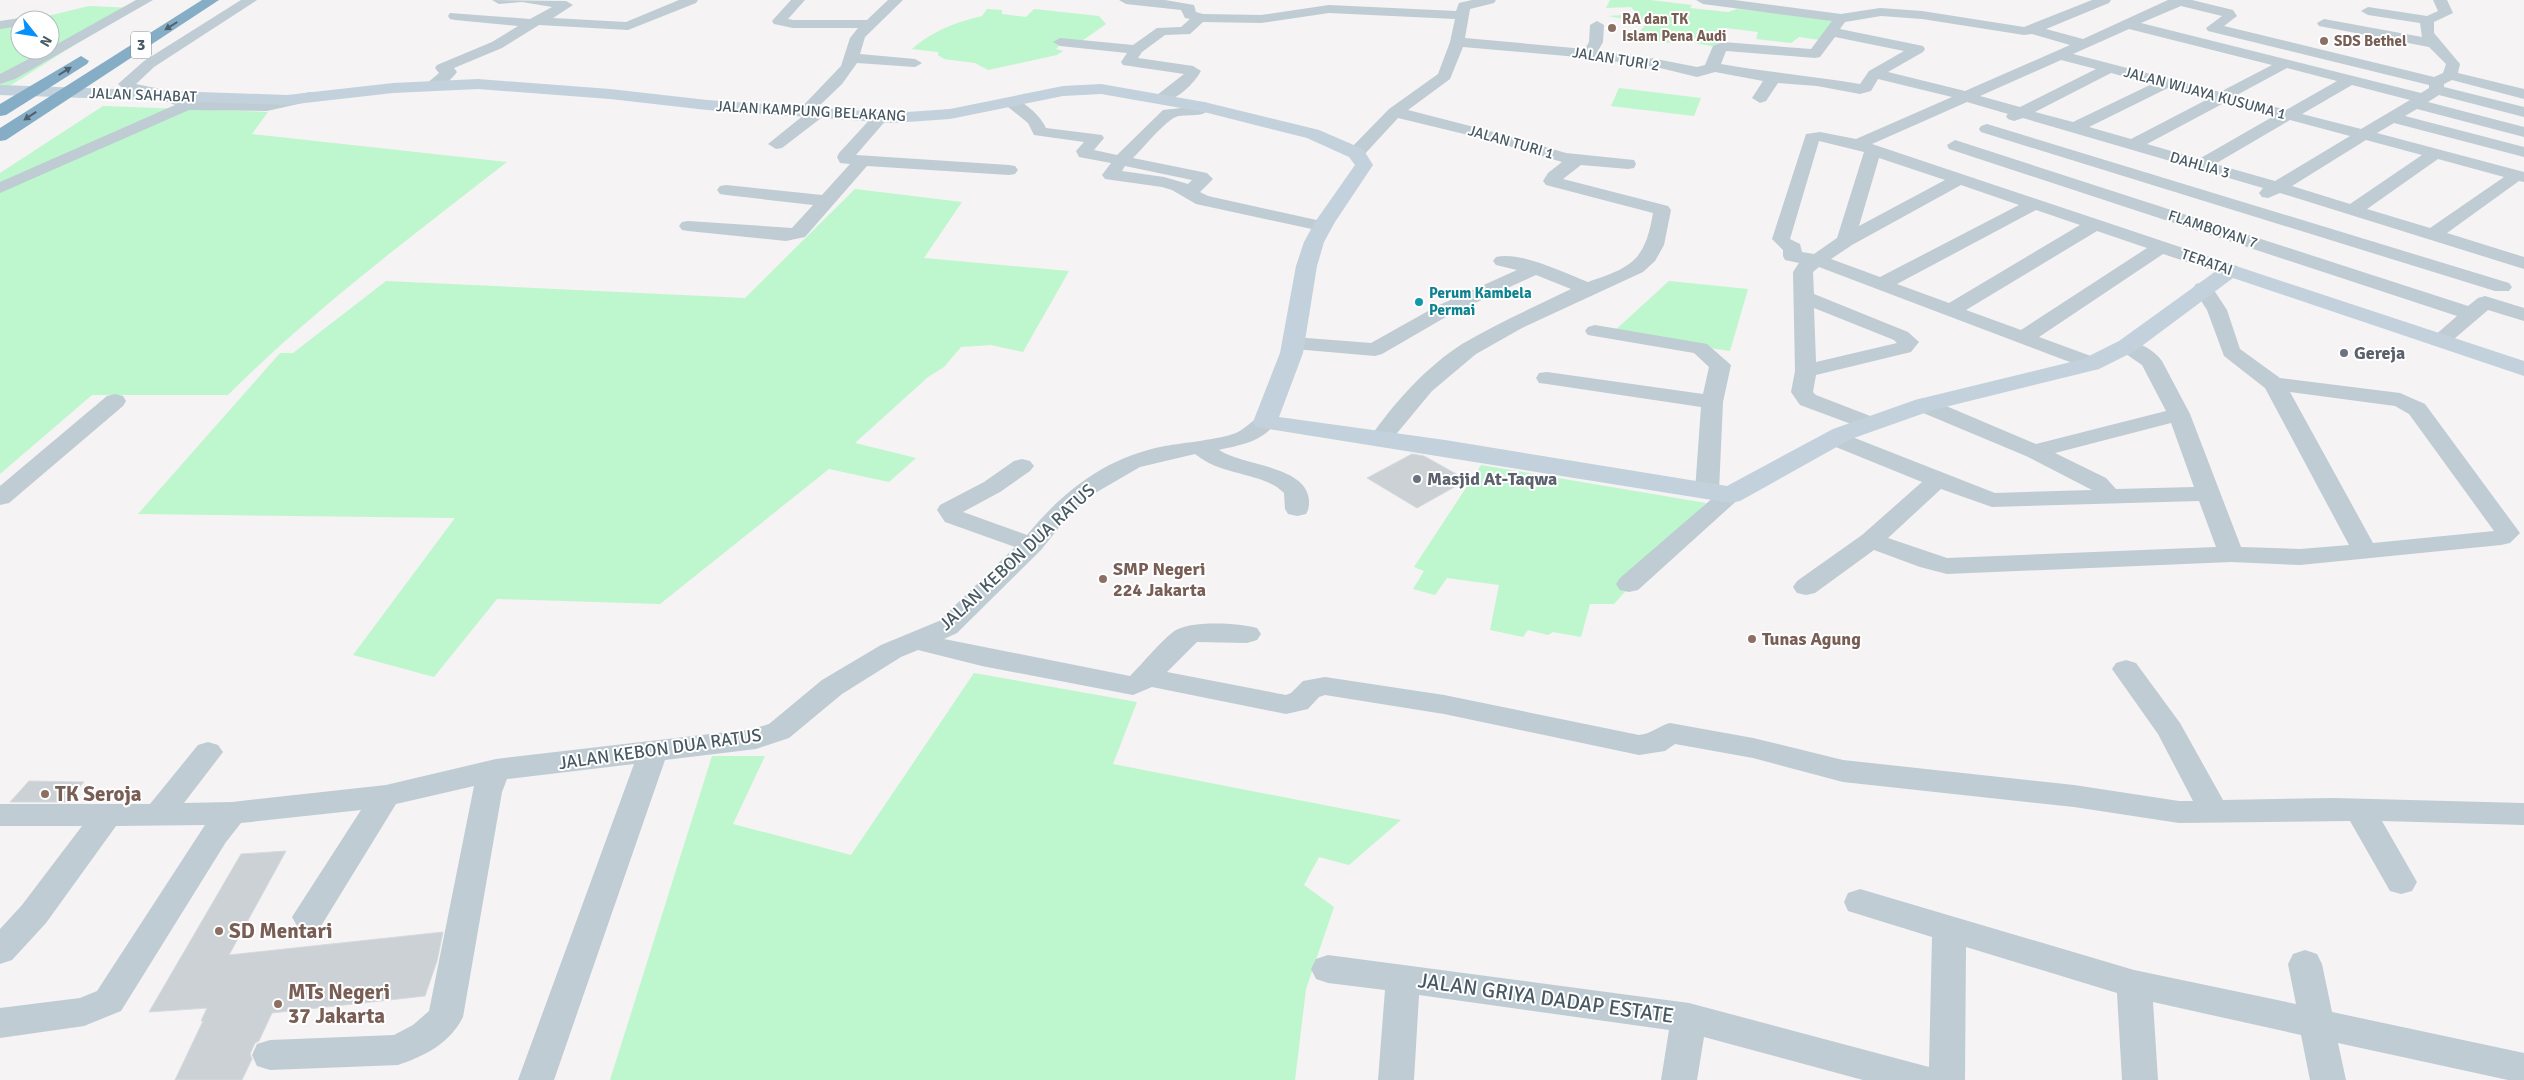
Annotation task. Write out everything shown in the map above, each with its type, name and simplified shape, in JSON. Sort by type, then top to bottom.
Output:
[{"type":"highway","name":"3","points":[[0,136],[212,0]]},
{"type":"highway","points":[[0,111],[93,53]]},
{"type":"street","points":[[0,79],[18,72],[146,0]]},
{"type":"street","points":[[250,0],[149,64],[126,84],[130,88],[160,93],[187,105],[267,106],[310,97]]},
{"type":"street","points":[[499,0],[517,0]]},
{"type":"street","points":[[433,85],[449,72],[442,68],[489,50],[566,5],[528,0]]},
{"type":"street","points":[[798,0],[779,21],[793,24],[871,24]]},
{"type":"street","points":[[776,144],[813,111],[852,58],[854,42],[896,0]]},
{"type":"street","points":[[1126,0],[1185,6],[1191,11],[1190,15],[1205,18],[1270,19],[1329,9],[1463,15]]},
{"type":"street","points":[[1489,0],[1464,6],[1456,42],[1445,76],[1395,112],[1356,153],[1364,165],[1321,226],[1306,270],[1294,343],[1265,422],[1719,493]]},
{"type":"street","points":[[1703,0],[1841,18],[1866,16],[1881,8]]},
{"type":"street","points":[[1820,1],[1881,8],[2024,31],[2032,30],[2104,0]]},
{"type":"street","points":[[2368,11],[2428,20],[2446,13],[2440,0]]},
{"type":"street","points":[[455,16],[628,26],[683,1]]},
{"type":"street","points":[[1845,241],[1874,151],[1966,97],[2177,1],[2228,13],[2230,16],[2213,28]]},
{"type":"street","points":[[1163,98],[1190,79],[1193,71],[1155,64],[1128,62],[1136,50],[1162,31],[1186,31],[1222,6]]},
{"type":"street","points":[[2152,14],[2178,20]]},
{"type":"street","points":[[1712,67],[1718,49],[1723,46],[1814,54],[1841,18]]},
{"type":"street","points":[[2181,254],[2277,187],[2358,135],[2393,118],[2419,101],[2450,75],[2453,62],[2432,43],[2426,31],[2428,20]]},
{"type":"street","points":[[2324,23],[2375,34],[2432,43]]},
{"type":"street","points":[[2127,24],[2350,80],[2524,132]]},
{"type":"street","points":[[2196,24],[2436,86],[2524,112]]},
{"type":"street","points":[[1589,54],[1596,42],[1597,25]]},
{"type":"street","points":[[2032,30],[2085,44]]},
{"type":"street","points":[[1832,32],[1918,48],[1910,56],[1874,74]]},
{"type":"street","points":[[1060,42],[1136,50]]},
{"type":"street","name":"JALAN TURI 2","points":[[1456,42],[1589,54],[1656,63],[1697,72],[1703,72],[1712,67],[1774,78],[1817,81],[1864,89],[1874,74]]},
{"type":"street","name":"JALAN WIJAYA KUSUMA 1","points":[[2060,55],[2520,179]]},
{"type":"street","points":[[852,58],[916,63]]},
{"type":"street","points":[[2133,145],[2286,64]]},
{"type":"street","points":[[1915,164],[2110,68]]},
{"type":"street","name":"DAHLIA 3","points":[[1874,74],[1927,85],[2277,187],[2524,263]]},
{"type":"street","points":[[2450,75],[2524,94]]},
{"type":"street","points":[[1760,98],[1763,90],[1774,78]]},
{"type":"street","points":[[2200,165],[2350,80]]},
{"type":"street","points":[[2074,128],[2166,83]]},
{"type":"street","name":"JALAN KAMPUNG BELAKANG","points":[[287,100],[433,85],[478,84],[707,105],[813,111],[880,118],[950,114],[1083,89],[1126,92],[1204,107],[1313,134],[1356,153]]},
{"type":"street","name":"JALAN SAHABAT","points":[[0,90],[287,100]]},
{"type":"street","points":[[1010,102],[1035,121],[1040,132],[1096,138],[1084,152],[1122,159]]},
{"type":"street","points":[[0,188],[187,105]]},
{"type":"street","points":[[1204,107],[1193,112],[1169,114],[1122,159],[1111,174],[1164,182],[1178,186],[1202,200],[1321,226]]},
{"type":"street","name":"JALAN TURI 1","points":[[1395,112],[1576,160],[1628,164]]},
{"type":"street","points":[[880,118],[845,158],[862,161],[1009,170]]},
{"type":"street","points":[[2393,118],[2524,152]]},
{"type":"street","points":[[1987,129],[2502,287]]},
{"type":"street","name":"JALAN WIJAYA KUSUMA 1","points":[[2358,135],[2431,157],[2520,179]]},
{"type":"street","name":"TERATAI","points":[[1817,260],[1792,256],[1793,248],[1781,239],[1811,139],[1820,136],[1961,178],[2524,369]]},
{"type":"street","name":"FLAMBOYAN 7","points":[[1955,145],[2215,230],[2478,308],[2524,315]]},
{"type":"street","points":[[2353,210],[2431,157]]},
{"type":"street","points":[[1380,439],[1406,403],[1456,358],[1585,287],[1616,280],[1644,262],[1657,242],[1662,210],[1552,181],[1554,177],[1576,160]]},
{"type":"street","points":[[688,226],[794,234],[801,231],[862,161]]},
{"type":"street","points":[[1870,424],[1804,397],[1802,392],[1806,371],[1803,297],[1804,268],[1845,241],[1961,178]]},
{"type":"street","points":[[2433,235],[2520,179]]},
{"type":"street","points":[[726,190],[827,201]]},
{"type":"street","points":[[1882,284],[2034,204]]},
{"type":"street","points":[[1951,310],[2094,224]]},
{"type":"street","points":[[2025,337],[2161,247]]},
{"type":"street","points":[[1817,260],[2025,337],[2091,364]]},
{"type":"street","points":[[1503,261],[1536,268],[1585,287]]},
{"type":"street","points":[[1294,343],[1375,350],[1444,310],[1536,268]]},
{"type":"street","points":[[2440,341],[2524,268]]},
{"type":"street","points":[[1629,584],[1719,493],[1834,438],[1924,405],[2091,364],[2127,346],[2230,270]]},
{"type":"street","points":[[2204,288],[2217,310],[2231,352],[2274,384],[2364,550]]},
{"type":"street","points":[[1803,297],[1900,336],[1908,342],[1904,348],[1806,371]]},
{"type":"street","points":[[1595,331],[1700,348],[1720,365],[1712,402],[1719,493]]},
{"type":"street","points":[[2127,346],[2151,360],[2179,414],[2231,554]]},
{"type":"street","points":[[1547,378],[1712,402]]},
{"type":"street","points":[[1871,540],[1921,560],[1947,566],[2231,554],[2300,557],[2501,538],[2508,533],[2417,408],[2400,400],[2274,384]]},
{"type":"street","points":[[0,498],[115,401]]},
{"type":"street","points":[[1924,405],[2034,451],[2098,483],[2104,487],[2107,496]]},
{"type":"street","points":[[2034,451],[2179,414]]},
{"type":"street","name":"JALAN KEBON DUA RATUS","points":[[0,815],[232,813],[386,796],[496,770],[756,739],[779,731],[832,687],[891,651],[914,640],[948,628],[1032,545],[1056,515],[1082,491],[1105,476],[1132,462],[1243,438],[1265,422]]},
{"type":"street","points":[[1834,438],[1981,497],[2000,501],[2209,494]]},
{"type":"street","points":[[1200,446],[1213,458],[1225,464],[1285,481],[1296,492],[1297,509]]},
{"type":"street","points":[[1022,466],[992,487],[949,510],[954,517],[1032,545]]},
{"type":"street","points":[[1806,587],[1871,540],[1938,480]]},
{"type":"street","points":[[914,640],[982,657],[1133,686],[1140,683],[1184,637],[1194,633],[1247,634]]},
{"type":"street","points":[[2126,669],[2170,730],[2214,811]]},
{"type":"street","points":[[1146,677],[1270,702],[1293,704],[1303,700],[1310,688],[1315,685],[1327,686],[1389,695],[1639,745],[1655,744],[1670,733],[1754,748],[1844,771],[2074,796],[2179,812],[2360,810],[2524,814]]},
{"type":"street","points":[[536,1080],[653,751]]},
{"type":"street","points":[[158,815],[208,752]]},
{"type":"street","points":[[270,1055],[398,1050],[426,1036],[444,1017],[487,792],[496,770]]},
{"type":"street","points":[[309,916],[386,796]]},
{"type":"street","points":[[2360,810],[2401,882]]},
{"type":"street","points":[[0,1023],[84,1012],[109,1001],[215,834],[232,813]]},
{"type":"street","points":[[0,951],[34,914],[107,815]]},
{"type":"street","points":[[1860,902],[2134,984],[2523,1070]]},
{"type":"street","points":[[1947,1080],[1949,930]]},
{"type":"street","points":[[2305,964],[2328,1080]]},
{"type":"street","name":"JALAN GRIYA DADAP ESTATE","points":[[1328,969],[1689,1018],[1921,1080]]},
{"type":"street","name":"JALAN GRIYA DADAP ESTATE","points":[[1396,1080],[1403,979]]},
{"type":"street","points":[[2134,984],[2140,1080]]},
{"type":"street","name":"JALAN GRIYA DADAP ESTATE","points":[[1679,1080],[1689,1018]]},
{"type":"green space","points":[[1610,0],[1650,0],[1692,5],[1690,8],[1728,12],[1737,9],[1841,20],[1827,41],[1799,37],[1791,43],[1756,39],[1758,32],[1726,28],[1717,36],[1724,39],[1717,47],[1695,43],[1696,39],[1674,37],[1670,43],[1633,39],[1647,23],[1608,16],[1637,14],[1631,7],[1606,8]]},
{"type":"green space","points":[[89,6],[133,8],[60,54],[60,13]]},
{"type":"green space","points":[[987,9],[1002,10],[1002,14],[1026,17],[1034,9],[1099,16],[1106,24],[1079,43],[1064,41],[1056,49],[1063,51],[1057,55],[988,70],[975,63],[944,59],[938,55],[938,52],[912,49],[927,37],[945,28],[982,16]]},
{"type":"green space","points":[[0,21],[10,21],[10,60],[51,60],[0,92]]},
{"type":"green space","points":[[1619,88],[1701,98],[1694,116],[1611,106]]},
{"type":"green space","points":[[103,106],[268,112],[252,134],[507,162],[329,303],[228,395],[92,395],[0,474],[0,173]]},
{"type":"green space","points":[[855,189],[962,202],[924,258],[1069,271],[1023,352],[991,345],[961,347],[944,367],[928,377],[855,443],[916,458],[889,482],[829,469],[660,604],[497,599],[434,677],[353,655],[455,518],[138,514],[280,353],[293,353],[386,281],[745,298]]},
{"type":"green space","points":[[1669,281],[1748,289],[1730,351],[1611,334]]},
{"type":"green space","points":[[1481,465],[1706,503],[1614,604],[1590,604],[1581,637],[1553,632],[1548,635],[1528,630],[1523,637],[1490,630],[1499,585],[1447,578],[1435,595],[1413,589],[1424,571],[1414,567]]},
{"type":"green space","points":[[974,673],[1137,702],[1113,764],[1401,820],[1349,865],[1319,857],[1304,885],[1334,907],[1306,989],[1295,1080],[610,1080],[712,756],[765,756],[733,824],[851,855]]},
{"type":"building","name":"Masjid At-Taqwa","points":[[1412,454],[1424,456],[1467,480],[1417,508],[1367,478]]},
{"type":"building","name":"TK Seroja","points":[[29,781],[84,782],[66,802],[10,802]]},
{"type":"building","name":"MTs Negeri 37 Jakarta","points":[[286,851],[229,955],[443,932],[437,961],[425,996],[272,1013],[259,1041],[255,1043],[250,1054],[252,1059],[242,1080],[175,1080],[203,1021],[201,1021],[207,1008],[149,1012],[241,854]]},
{"type":"place","name":"RA dan TK Islam Pena Audi","points":[[1612,28]]},
{"type":"place","name":"SDS Bethel","points":[[2324,41]]},
{"type":"place","name":"Perum Kambela Permai","points":[[1419,302]]},
{"type":"place","name":"Gereja","points":[[2344,353]]},
{"type":"place","name":"Masjid At-Taqwa","points":[[1417,479]]},
{"type":"place","name":"SMP Negeri 224 Jakarta","points":[[1103,579]]},
{"type":"place","name":"Tunas Agung","points":[[1752,639]]},
{"type":"place","name":"TK Seroja","points":[[45,794]]},
{"type":"place","name":"SD Mentari","points":[[219,931]]},
{"type":"place","name":"MTs Negeri 37 Jakarta","points":[[278,1004]]}]
